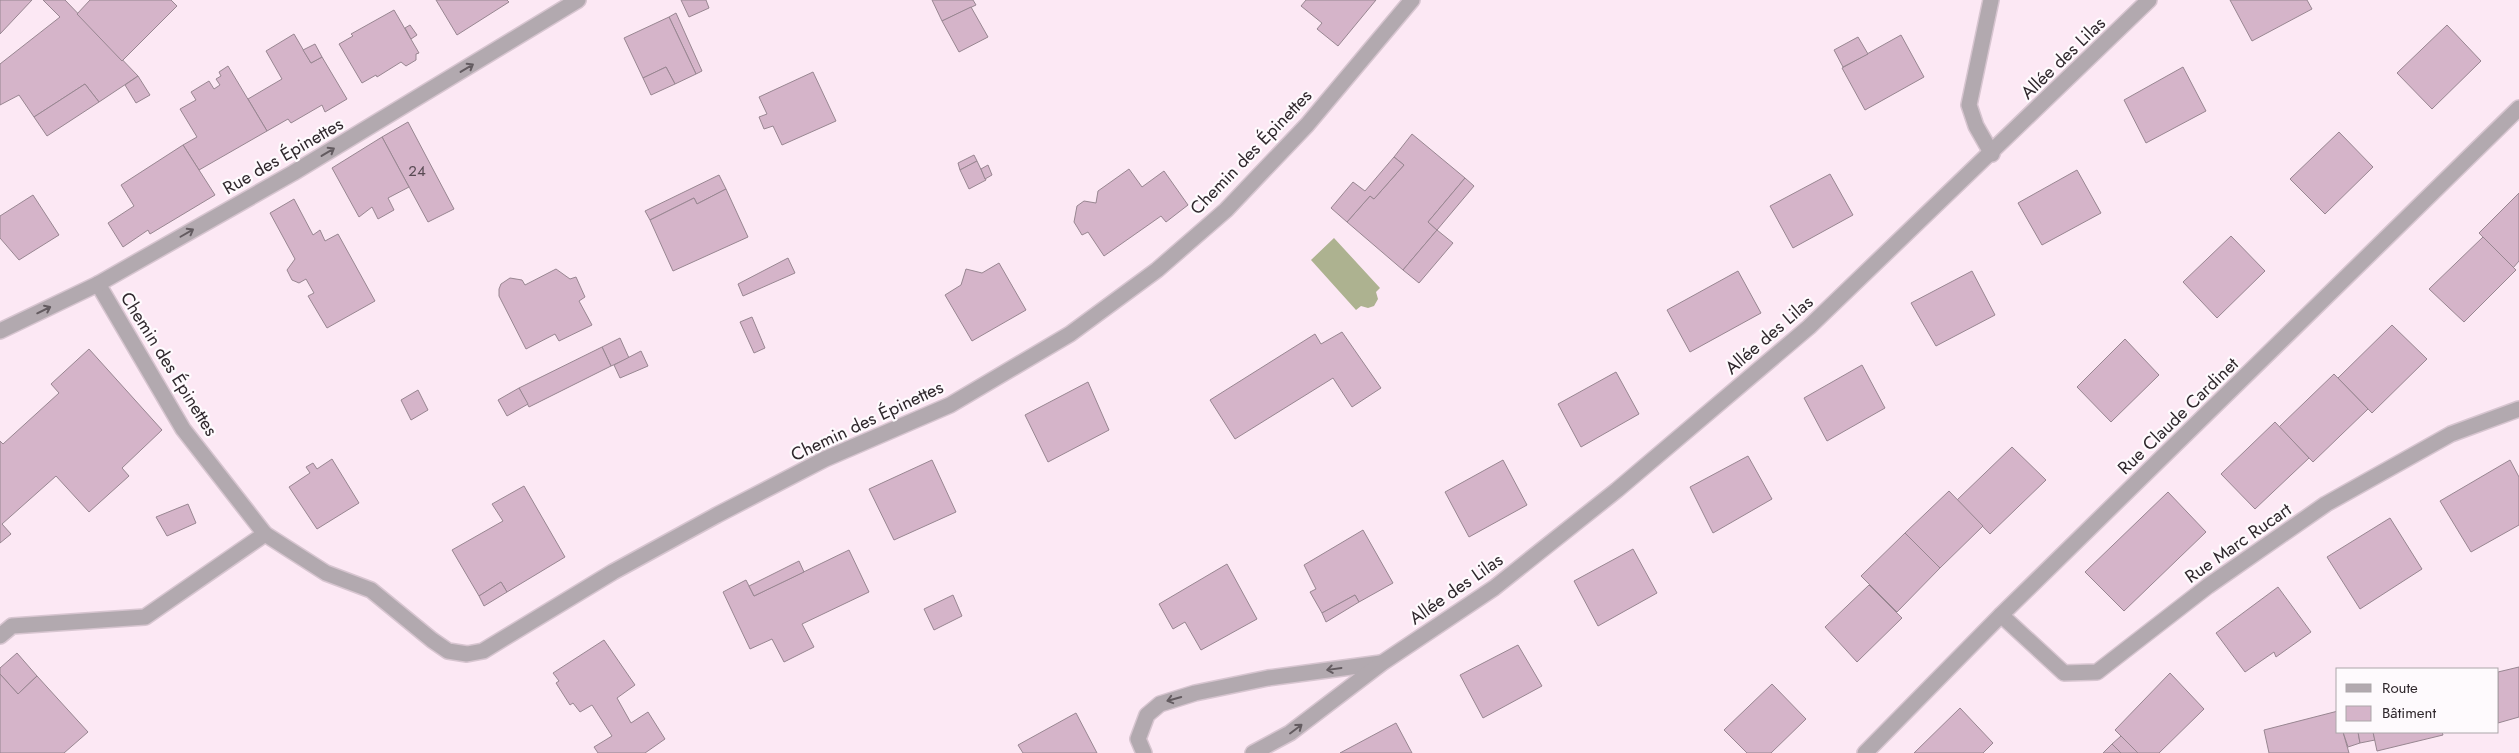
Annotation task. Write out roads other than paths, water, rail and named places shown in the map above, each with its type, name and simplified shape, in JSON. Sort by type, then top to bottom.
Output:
[{"type":"street","name":"Rue des Épinettes","points":[[0,332],[98,284],[293,173],[578,0]]},
{"type":"street","name":"Chemin des Épinettes","points":[[98,284],[184,429],[265,534],[326,573],[371,590],[448,651],[467,654],[483,651],[613,572],[717,515],[824,459],[950,405],[1070,334],[1157,270],[1226,210],[1307,125],[1412,0]]},
{"type":"street","points":[[1991,0],[1970,105],[1976,126],[1992,154]]},
{"type":"street","name":"Allée des Lilas","points":[[1253,753],[1290,733],[1382,662],[1494,588],[1617,490],[1809,327],[1992,154],[2149,0]]},
{"type":"street","name":"Rue Claude Cardinet","points":[[1865,753],[2001,615],[2519,108]]},
{"type":"street","name":"Rue Marc Rucart","points":[[2001,615],[2064,673],[2097,672],[2208,586],[2326,504],[2451,434],[2519,410]]},
{"type":"street","points":[[0,636],[12,626],[145,617],[265,534]]},
{"type":"street","name":"Allée des Lilas","points":[[1144,753],[1138,739],[1147,715],[1160,704],[1194,693],[1268,678],[1382,662]]}]
